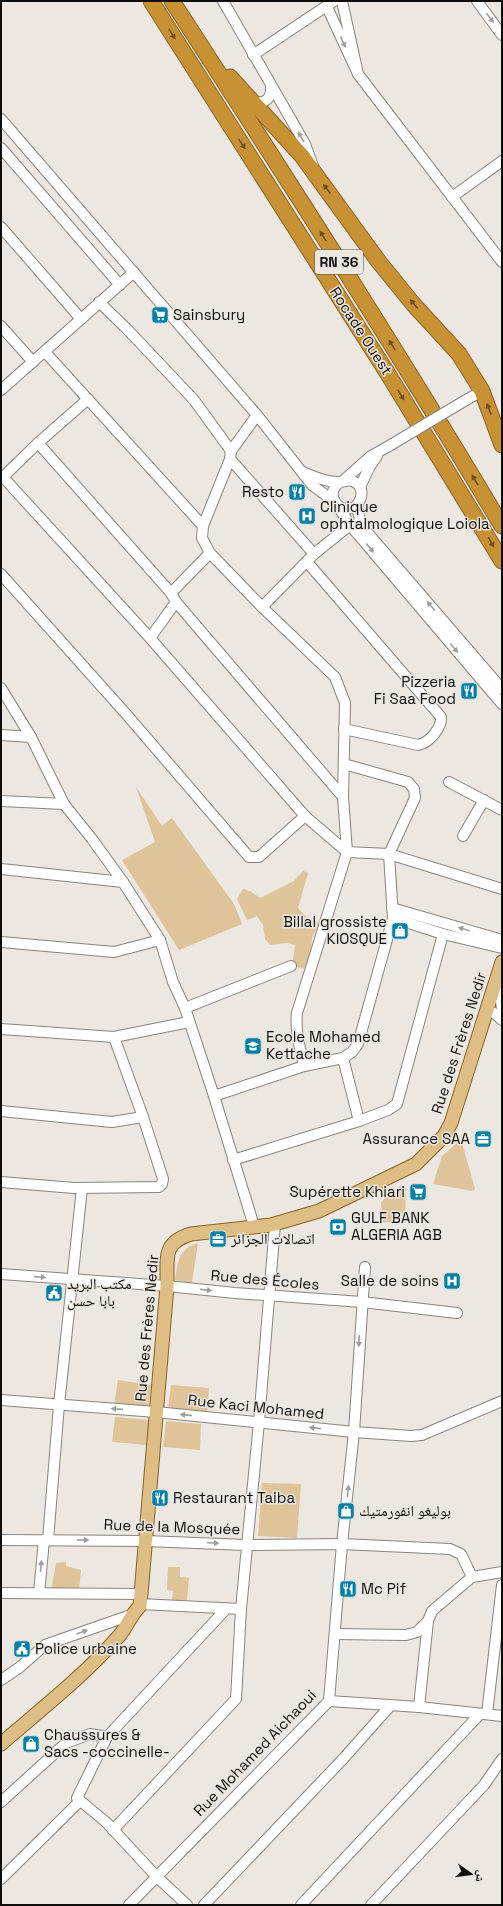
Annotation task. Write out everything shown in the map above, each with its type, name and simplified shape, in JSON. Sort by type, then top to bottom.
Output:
[{"type":"highway","name":"Rocade Ouest","points":[[151,1],[388,374],[502,561]]},
{"type":"highway","name":"Rocade Ouest","points":[[172,1],[256,128],[412,377],[502,526]]},
{"type":"highway","points":[[199,43],[293,145],[379,262],[414,305],[459,354],[482,391],[502,445]]},
{"type":"main road","name":"Rue des Frères Nedir","points":[[140,1599],[169,1249],[172,1243],[179,1238],[191,1234],[275,1224],[319,1211],[416,1164],[444,1136],[456,1111],[502,962]]},
{"type":"main road","points":[[1,1744],[88,1668],[120,1635],[140,1599]]},
{"type":"street","points":[[223,1],[305,144],[315,173]]},
{"type":"street","points":[[342,1],[358,74]]},
{"type":"street","points":[[477,1],[502,35]]},
{"type":"street","points":[[253,55],[330,4],[358,74],[502,262]]},
{"type":"street","points":[[254,102],[261,103],[268,100],[271,93],[271,86]]},
{"type":"street","points":[[1,119],[257,415],[316,489],[336,504],[348,509],[357,505]]},
{"type":"street","points":[[1,148],[120,284]]},
{"type":"street","points":[[452,197],[502,161]]},
{"type":"street","points":[[1,227],[81,319]]},
{"type":"street","points":[[1,390],[134,272]]},
{"type":"street","points":[[99,302],[127,329],[194,400],[231,455],[314,554]]},
{"type":"street","points":[[1,326],[32,362]]},
{"type":"street","points":[[44,352],[203,526]]},
{"type":"street","points":[[482,391],[372,456],[342,481],[334,489],[333,493],[336,504],[350,524],[502,704]]},
{"type":"street","points":[[88,399],[38,443],[2,478],[150,638],[305,816],[347,852],[389,854],[502,889]]},
{"type":"street","points":[[257,415],[231,455],[203,526],[202,538],[210,553],[262,607],[335,677],[345,703],[343,797],[347,852],[297,1013],[297,1037],[304,1066]]},
{"type":"street","points":[[38,443],[174,597],[343,797]]},
{"type":"street","points":[[360,487],[368,468],[385,449]]},
{"type":"street","points":[[302,471],[320,479],[342,481],[351,480],[360,487],[362,494],[357,505],[358,516],[366,531],[502,689]]},
{"type":"street","points":[[262,607],[314,554],[350,524]]},
{"type":"street","points":[[150,638],[174,597],[210,553]]},
{"type":"street","points":[[307,562],[438,712],[441,722],[439,727],[424,744],[418,745],[344,729]]},
{"type":"street","points":[[1,574],[127,715],[250,857],[259,857],[305,816]]},
{"type":"street","points":[[1,688],[32,737],[64,804],[92,839],[123,882],[160,940],[173,982],[185,1008],[214,1096],[254,1226]]},
{"type":"street","points":[[1,735],[32,737]]},
{"type":"street","points":[[214,1096],[304,1066],[343,1058],[352,1052],[358,1044],[392,913],[389,854],[415,798],[414,789],[408,782],[344,764]]},
{"type":"street","points":[[449,782],[502,810]]},
{"type":"street","points":[[463,836],[484,800]]},
{"type":"street","points":[[1,802],[64,804]]},
{"type":"street","points":[[1,869],[123,882]]},
{"type":"street","points":[[392,913],[443,934],[502,948]]},
{"type":"street","points":[[392,913],[502,940]]},
{"type":"street","points":[[233,1160],[359,1121],[388,1110],[397,1104],[443,934]]},
{"type":"street","points":[[1,942],[114,952],[160,940]]},
{"type":"street","points":[[185,1008],[291,966]]},
{"type":"street","points":[[497,976],[502,1009]]},
{"type":"street","points":[[486,1010],[494,1013],[502,1020]]},
{"type":"street","points":[[1,1029],[114,1037],[189,1022]]},
{"type":"street","points":[[1,1182],[82,1188],[159,1187],[162,1184],[163,1179],[143,1117],[114,1037]]},
{"type":"street","points":[[343,1058],[359,1121]]},
{"type":"street","points":[[1,1111],[112,1122],[143,1117]]},
{"type":"street","points":[[39,1593],[46,1540],[56,1404],[73,1279],[82,1188]]},
{"type":"street","points":[[113,1830],[236,1699],[246,1545],[259,1422],[266,1296],[275,1224]]},
{"type":"street","name":"Rue Mohamed Aichaoui","points":[[129,1905],[329,1701],[342,1544],[354,1432],[365,1267]]},
{"type":"street","name":"Rue des Écoles","points":[[1,1274],[167,1286],[266,1296],[362,1302],[456,1313]]},
{"type":"street","name":"Rue Kaci Mohamed","points":[[1,1400],[156,1412],[354,1432],[411,1436],[422,1435],[502,1402]]},
{"type":"street","name":"Rue de la Mosquée","points":[[1,1540],[146,1541],[246,1545],[342,1544],[450,1549],[461,1554],[472,1577]]},
{"type":"street","points":[[419,1707],[428,1621],[432,1611],[472,1577],[502,1572]]},
{"type":"street","points":[[301,1905],[483,1714],[502,1585]]},
{"type":"street","points":[[1,1593],[39,1593],[140,1599],[241,1609]]},
{"type":"street","points":[[187,1905],[156,1876],[113,1830],[77,1798],[107,1737],[226,1608]]},
{"type":"street","points":[[1,1680],[20,1667],[46,1645],[131,1615]]},
{"type":"street","points":[[335,1634],[406,1634],[417,1632],[428,1621]]},
{"type":"street","points":[[329,1701],[419,1707],[502,1716]]},
{"type":"street","points":[[204,1905],[319,1786],[391,1705]]},
{"type":"street","points":[[1,1802],[66,1743],[90,1734],[107,1737]]},
{"type":"street","points":[[371,1905],[484,1785],[502,1759]]},
{"type":"street","points":[[1,1879],[80,1801]]},
{"type":"shaded area","points":[[136,787],[162,826],[172,818],[234,904],[242,924],[179,950],[122,860],[155,842]]},
{"type":"shaded area","points":[[303,871],[308,873],[298,908],[309,920],[319,923],[312,938],[311,955],[305,969],[292,966],[295,945],[287,943],[270,945],[265,939],[263,925],[257,916],[247,920],[237,899],[243,889],[250,891],[260,898],[294,881]]},
{"type":"shaded area","points":[[461,1139],[475,1189],[472,1191],[433,1184],[442,1156]]},
{"type":"shaded area","points":[[400,1186],[406,1187],[405,1223],[382,1222],[381,1202]]},
{"type":"shaded area","points":[[198,1243],[192,1283],[175,1280],[180,1257],[186,1249]]},
{"type":"shaded area","points":[[118,1380],[151,1385],[148,1408],[114,1406]]},
{"type":"shaded area","points":[[171,1385],[209,1388],[207,1413],[168,1410]]},
{"type":"shaded area","points":[[115,1417],[149,1420],[147,1445],[112,1442]]},
{"type":"shaded area","points":[[166,1421],[201,1424],[200,1450],[163,1447]]},
{"type":"shaded area","points":[[262,1483],[301,1484],[297,1538],[258,1536]]},
{"type":"shaded area","points":[[66,1562],[66,1566],[81,1570],[79,1591],[51,1591],[56,1563]]},
{"type":"shaded area","points":[[168,1567],[180,1567],[180,1577],[189,1578],[187,1600],[172,1600],[173,1591],[167,1590]]},
{"type":"place","name":"Sainsbury","points":[[160,315]]},
{"type":"place","name":"Resto","points":[[297,492]]},
{"type":"place","name":"Clinique ophtalmologique Loiola","points":[[307,516]]},
{"type":"place","name":"Pizzeria Fi Saa Food","points":[[469,691]]},
{"type":"place","name":"Billal grossiste KIOSQUE","points":[[400,931]]},
{"type":"place","name":"Ecole Mohamed Kettache","points":[[253,1046]]},
{"type":"place","name":"Assurance SAA","points":[[483,1139]]},
{"type":"place","name":"Supérette Khiari","points":[[418,1192]]},
{"type":"place","name":"GULF BANK ALGERIA AGB","points":[[338,1227]]},
{"type":"place","name":"اتصالات الجزائر","points":[[218,1239]]},
{"type":"place","name":"Salle de soins","points":[[452,1281]]},
{"type":"place","name":"مكتب البريد بابا حسن","points":[[54,1293]]},
{"type":"place","name":"Restaurant Taiba","points":[[160,1498]]},
{"type":"place","name":"بوليغو انفورمتيك","points":[[346,1511]]},
{"type":"place","name":"Mc Pif","points":[[348,1589]]},
{"type":"place","name":"Police urbaine","points":[[22,1649]]},
{"type":"place","name":"Chaussures & Sacs -coccinelle-","points":[[31,1744]]}]
